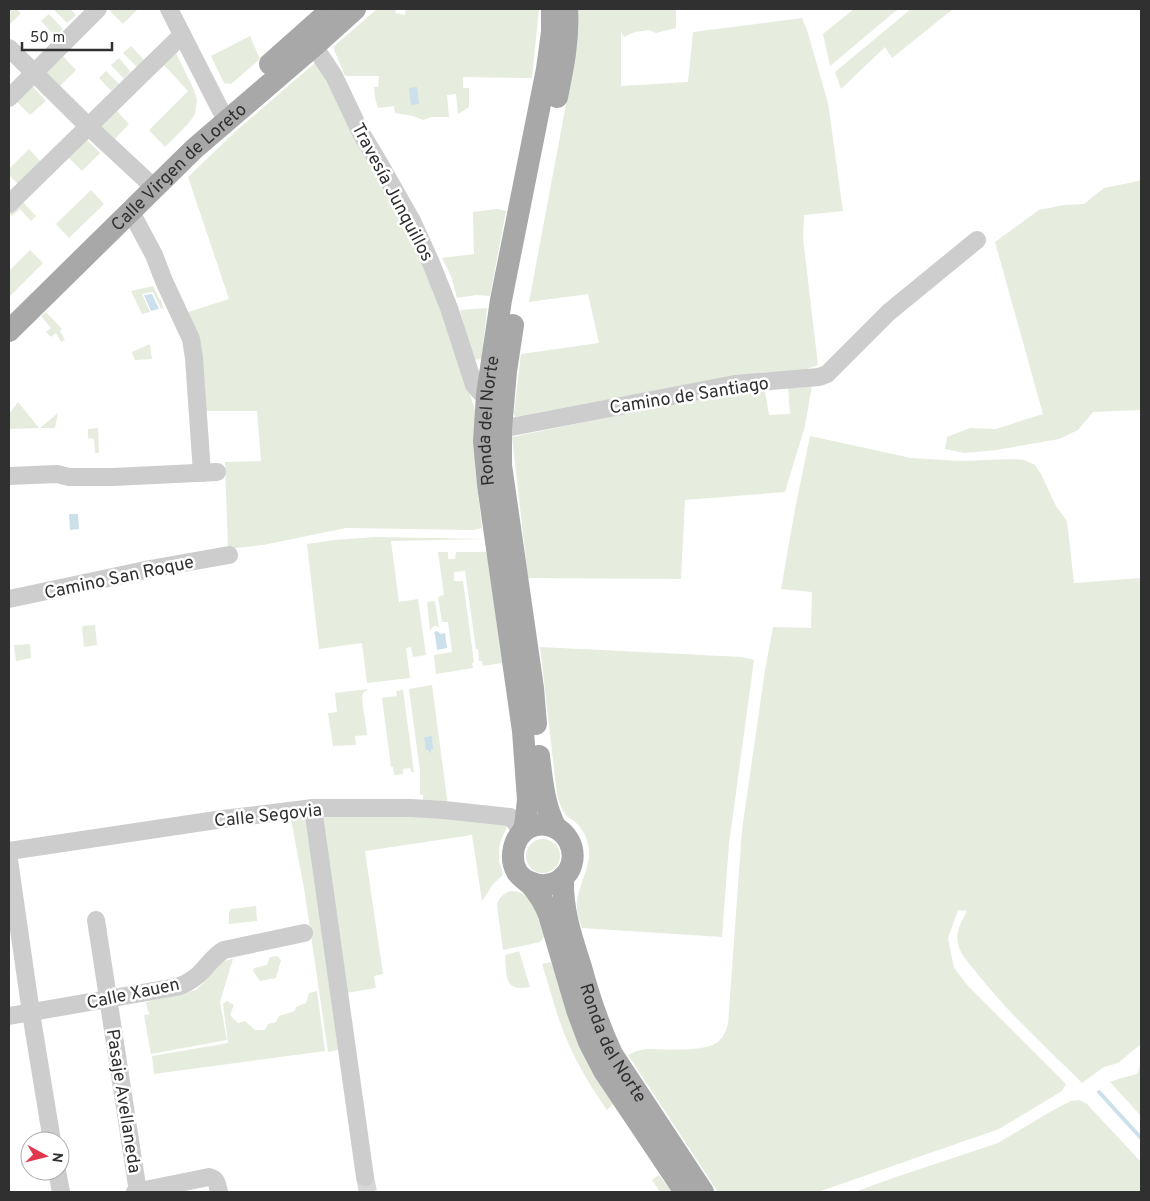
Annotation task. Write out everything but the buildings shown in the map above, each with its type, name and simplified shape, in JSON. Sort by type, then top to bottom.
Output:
[{"type":"main road","name":"Calle Virgen de Loreto","points":[[9,316],[147,181],[224,114],[332,9]]},
{"type":"main road","name":"Calle Virgen de Loreto","points":[[9,331],[194,149],[224,114],[314,46],[355,9]]},
{"type":"main road","name":"Ronda del Norte","points":[[522,833],[527,811],[527,780],[523,731],[488,485],[484,441],[487,395],[501,300],[547,70],[552,32],[552,9]]},
{"type":"main road","name":"Ronda del Norte","points":[[553,822],[542,779],[533,688],[501,465],[501,429],[506,371],[517,298],[565,59],[567,9]]},
{"type":"main road","points":[[553,822],[566,834],[571,842],[573,852],[569,870],[564,877],[555,883],[531,886],[517,872],[513,858],[516,840],[530,827],[539,824],[549,825],[553,822]]},
{"type":"main road","name":"Ronda del Norte","points":[[564,877],[564,908],[568,926],[606,1042],[703,1192]]},
{"type":"main road","name":"Ronda del Norte","points":[[531,886],[543,902],[549,915],[577,1010],[589,1042],[604,1071],[685,1192]]},
{"type":"street","points":[[9,98],[98,9]]},
{"type":"street","points":[[169,9],[224,114]]},
{"type":"street","points":[[9,204],[182,35]]},
{"type":"street","name":"Travesía Junquillos","points":[[314,46],[334,76],[361,133],[412,221],[449,308],[474,385],[480,392],[487,395]]},
{"type":"street","points":[[9,48],[147,181]]},
{"type":"street","points":[[9,476],[57,474],[69,477],[113,477],[209,473],[191,339],[154,255],[131,212]]},
{"type":"street","name":"Camino de Santiago","points":[[501,429],[735,384],[819,377],[827,374],[889,312],[977,240]]},
{"type":"street","name":"Camino San Roque","points":[[9,599],[141,571],[229,555]]},
{"type":"street","points":[[313,808],[365,1178]]},
{"type":"street","name":"Calle Segovia","points":[[9,851],[223,819],[313,808],[411,808],[510,817],[522,833]]},
{"type":"street","points":[[9,860],[50,1131]]},
{"type":"street","name":"Pasaje Avellaneda","points":[[96,920],[137,1192]]},
{"type":"street","name":"Calle Xauen","points":[[9,1016],[176,987],[197,976],[224,950],[304,933]]},
{"type":"street","points":[[137,1192],[209,1177],[216,1181],[219,1192]]},
{"type":"shaded area","points":[[9,9],[16,9],[21,13],[9,25]]},
{"type":"shaded area","points":[[53,9],[70,9],[76,15],[67,23]]},
{"type":"shaded area","points":[[112,9],[138,9],[123,24],[110,11]]},
{"type":"shaded area","points":[[377,9],[396,9],[395,13],[405,15],[406,9],[539,9],[532,78],[463,77],[463,88],[469,88],[469,107],[458,114],[456,94],[447,95],[449,117],[431,117],[423,120],[395,113],[394,106],[378,108],[374,87],[378,87],[379,76],[345,76],[333,47]]},
{"type":"shaded area","points":[[578,9],[676,9],[676,28],[656,33],[649,30],[635,32],[624,37],[621,32],[621,86],[688,82],[693,32],[802,18],[828,103],[843,211],[804,215],[803,238],[818,365],[795,373],[766,372],[723,378],[515,417],[521,354],[599,343],[588,294],[529,302],[575,56]]},
{"type":"shaded area","points":[[854,9],[898,9],[830,66],[823,34]]},
{"type":"shaded area","points":[[911,9],[953,9],[892,58],[885,47],[841,89],[835,72]]},
{"type":"shaded area","points":[[49,14],[63,29],[55,36],[41,21]]},
{"type":"shaded area","points":[[250,36],[260,59],[231,84],[224,83],[211,56]]},
{"type":"shaded area","points":[[131,46],[144,60],[137,67],[123,53]]},
{"type":"shaded area","points":[[176,53],[197,100],[195,114],[188,124],[165,147],[149,130],[188,91],[164,65]]},
{"type":"shaded area","points":[[63,56],[76,70],[60,86],[46,72]]},
{"type":"shaded area","points":[[119,58],[131,72],[124,79],[111,65]]},
{"type":"shaded area","points":[[316,62],[330,81],[427,269],[475,410],[475,468],[482,528],[473,530],[346,528],[263,545],[228,549],[225,462],[261,461],[257,411],[203,411],[185,313],[229,299],[188,177],[236,131]]},
{"type":"shaded area","points":[[106,71],[119,84],[111,91],[99,78]]},
{"type":"shaded area","points":[[32,86],[46,101],[30,115],[16,101]]},
{"type":"shaded area","points":[[116,110],[129,124],[114,140],[100,126]]},
{"type":"shaded area","points":[[86,139],[100,153],[82,171],[68,157]]},
{"type":"shaded area","points":[[29,149],[41,162],[18,184],[9,175],[9,169]]},
{"type":"shaded area","points":[[1141,178],[1141,410],[1093,412],[1078,430],[1059,439],[996,450],[964,453],[945,449],[947,437],[970,428],[996,429],[1043,414],[995,242],[1039,210],[1064,205],[1084,204],[1104,188],[1139,181]]},
{"type":"shaded area","points":[[91,190],[104,204],[69,238],[56,224]]},
{"type":"shaded area","points":[[22,201],[36,216],[31,221],[20,209],[12,216],[9,213]]},
{"type":"shaded area","points":[[497,209],[506,211],[490,296],[476,295],[457,298],[451,276],[442,258],[474,254],[473,212]]},
{"type":"shaded area","points":[[30,250],[43,263],[10,296],[9,271]]},
{"type":"shaded area","points":[[153,286],[163,308],[161,309],[153,292],[142,294],[150,312],[142,314],[131,291]]},
{"type":"shaded area","points":[[487,308],[482,359],[472,360],[460,310]]},
{"type":"shaded area","points":[[46,312],[62,329],[60,331],[65,340],[61,342],[56,333],[51,337],[46,332],[51,328],[41,316]]},
{"type":"shaded area","points":[[150,344],[152,359],[135,360],[132,352]]},
{"type":"shaded area","points":[[812,385],[805,426],[785,492],[685,500],[681,579],[528,578],[512,437],[706,397],[765,391],[769,415],[790,414],[788,387],[798,388]]},
{"type":"shaded area","points":[[18,402],[39,428],[9,429],[9,414]]},
{"type":"shaded area","points":[[58,413],[55,428],[40,428]]},
{"type":"shaded area","points":[[98,428],[99,453],[95,453],[94,439],[88,438],[88,429]]},
{"type":"shaded area","points":[[810,436],[911,458],[960,461],[1024,460],[1035,465],[1056,506],[1067,521],[1074,583],[1141,578],[1141,1044],[1118,1063],[1104,1067],[1082,1083],[1014,1016],[966,959],[959,948],[957,935],[967,911],[958,910],[948,938],[954,968],[969,987],[1066,1084],[1062,1091],[999,1129],[818,1192],[718,1192],[628,1055],[646,1049],[684,1050],[713,1045],[722,1038],[728,1024],[742,830],[773,627],[811,628],[812,592],[781,589]]},
{"type":"shaded area","points":[[376,537],[486,539],[391,541],[399,602],[418,599],[426,655],[413,657],[411,647],[406,648],[410,678],[367,683],[362,643],[319,649],[307,544]]},
{"type":"shaded area","points":[[438,552],[448,552],[448,559],[455,559],[456,552],[487,552],[502,663],[483,666],[482,661],[479,661],[465,571],[454,572],[454,581],[463,581],[474,662],[472,663],[473,668],[436,674],[434,655],[452,652],[448,622],[442,622],[438,597],[444,595]]},
{"type":"shaded area","points":[[435,601],[439,628],[434,626],[430,630],[427,602]]},
{"type":"shaded area","points":[[95,625],[97,645],[84,647],[82,626]]},
{"type":"shaded area","points":[[30,644],[31,658],[16,661],[14,645]]},
{"type":"shaded area","points":[[540,647],[742,657],[754,660],[729,844],[722,937],[582,928],[577,912],[577,901],[589,859],[588,844],[581,829],[565,814],[557,795]]},
{"type":"shaded area","points":[[432,685],[448,806],[423,805],[423,795],[420,795],[420,771],[409,689]]},
{"type":"shaded area","points":[[368,689],[363,693],[362,698],[367,735],[355,736],[356,745],[333,746],[328,713],[337,712],[335,693]]},
{"type":"shaded area","points":[[403,690],[414,772],[411,772],[410,768],[403,769],[403,774],[394,775],[393,767],[391,767],[382,698],[397,696],[396,691]]},
{"type":"shaded area","points":[[384,811],[507,824],[499,848],[499,861],[503,874],[494,883],[482,901],[472,835],[365,851],[383,974],[374,976],[376,988],[346,993],[322,814]]},
{"type":"shaded area","points":[[307,813],[338,1050],[328,1052],[304,888],[290,814]]},
{"type":"shaded area","points":[[543,839],[550,840],[555,844],[559,849],[559,863],[555,868],[550,872],[543,873],[536,872],[531,868],[527,863],[526,856],[527,849],[531,844],[536,840]]},
{"type":"shaded area","points":[[510,891],[518,892],[530,900],[537,914],[544,937],[540,942],[503,950],[497,906],[501,897]]},
{"type":"shaded area","points":[[256,906],[257,921],[229,924],[229,912],[231,909]]},
{"type":"shaded area","points":[[519,951],[530,987],[515,987],[508,981],[505,955]]},
{"type":"shaded area","points":[[277,956],[281,960],[276,978],[260,981],[253,971],[254,968],[267,965],[270,957]]},
{"type":"shaded area","points":[[233,959],[220,1002],[227,1040],[151,1054],[144,1015],[150,1014],[146,1002],[196,990],[217,966],[224,961]]},
{"type":"shaded area","points":[[551,962],[613,1104],[607,1110],[570,1048],[562,1029],[542,964]]},
{"type":"shaded area","points":[[317,991],[325,1051],[154,1074],[152,1056],[228,1043],[223,1004],[227,1001],[234,1005],[230,1015],[238,1023],[245,1021],[255,1030],[265,1030],[268,1024],[276,1022],[279,1016],[295,1011],[296,1007],[306,1003],[309,993]]},
{"type":"shaded area","points":[[1141,1063],[1141,1116],[1110,1082],[1137,1074]]},
{"type":"shaded area","points":[[1079,1100],[1087,1104],[1141,1162],[1141,1192],[855,1192],[998,1143],[1055,1109],[1071,1101]]},
{"type":"shaded area","points":[[659,1175],[672,1192],[660,1192],[652,1180]]},
{"type":"water","points":[[417,87],[419,104],[411,105],[409,88]]},
{"type":"water","points":[[152,294],[159,309],[151,311],[144,295]]},
{"type":"water","points":[[69,514],[78,514],[79,529],[70,530]]},
{"type":"water","points":[[436,631],[440,634],[445,633],[447,648],[437,650],[434,633]]},
{"type":"water","points":[[432,736],[433,749],[431,749],[431,753],[429,750],[426,750],[424,737]]},
{"type":"waterway","points":[[1099,1092],[1141,1138]]},
{"type":"tunnel","points":[[365,1177],[368,1192]]}]
